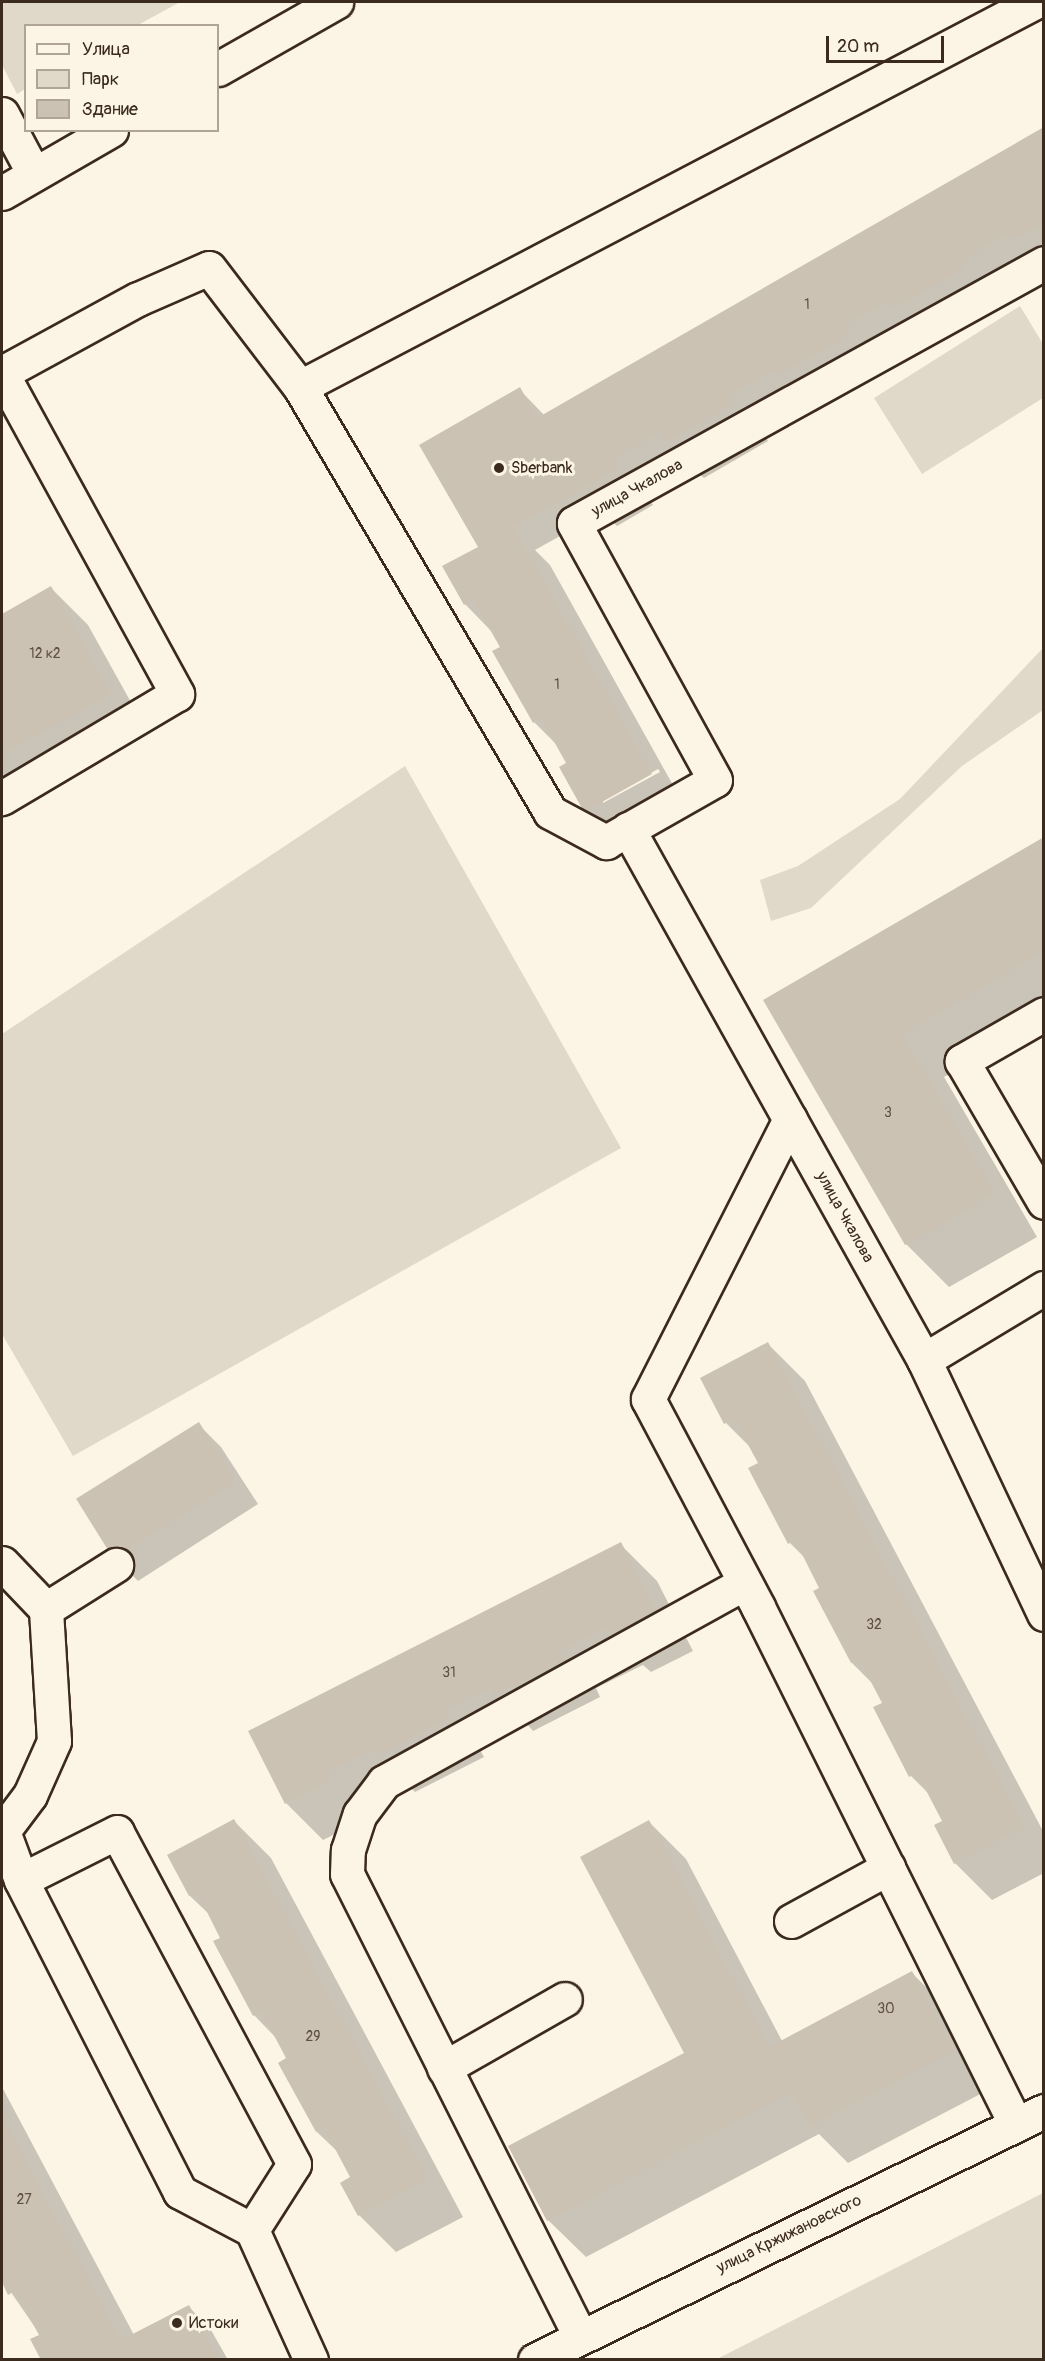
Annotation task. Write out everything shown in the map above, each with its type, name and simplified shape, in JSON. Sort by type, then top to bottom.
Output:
[{"type":"street","points":[[219,68],[336,2]]},
{"type":"street","points":[[300,387],[1035,2]]},
{"type":"street","points":[[2,114],[34,174]]},
{"type":"street","points":[[2,193],[108,132]]},
{"type":"street","name":"улица Чкалова","points":[[2,373],[138,299],[209,268],[300,387],[550,812],[606,842],[715,780],[574,523],[1044,262]]},
{"type":"street","points":[[2,373],[177,694],[2,798]]},
{"type":"street","name":"улица Чкалова","points":[[628,829],[924,1360],[1044,1614]]},
{"type":"street","points":[[1044,1014],[962,1061],[1044,1202]]},
{"type":"street","points":[[790,1119],[648,1399],[745,1583],[888,1868],[1029,2117]]},
{"type":"street","points":[[924,1360],[1044,1288]]},
{"type":"street","points":[[2,1563],[46,1609],[54,1741],[30,1795],[3,1831],[21,1880],[180,2192],[252,2230],[311,2360]]},
{"type":"street","points":[[46,1609],[116,1565]]},
{"type":"street","points":[[580,2336],[347,1874],[348,1850],[360,1814],[384,1782],[411,1764],[745,1583]]},
{"type":"street","points":[[21,1880],[117,1832],[294,2164],[252,2230]]},
{"type":"street","points":[[791,1921],[888,1868]]},
{"type":"street","points":[[444,2068],[565,1999]]},
{"type":"street","name":"улица Кржижановского","points":[[535,2360],[1029,2117]]},
{"type":"green space","points":[[2,2],[180,2],[140,24],[24,24],[24,90],[17,94],[2,65]]},
{"type":"green space","points":[[1020,306],[1043,344],[1043,398],[922,474],[874,398]]},
{"type":"green space","points":[[1043,648],[1043,710],[962,766],[811,908],[771,921],[760,880],[798,866],[900,799]]},
{"type":"green space","points":[[405,766],[621,1148],[73,1456],[2,1334],[2,1034]]},
{"type":"green space","points":[[1043,2193],[1043,2359],[717,2359]]},
{"type":"building","points":[[1044,127],[1044,223],[1015,239],[1011,232],[960,261],[964,268],[893,309],[888,301],[845,325],[850,335],[778,376],[774,369],[728,396],[732,404],[666,442],[660,432],[612,460],[617,468],[513,527],[652,774],[584,812],[559,767],[566,763],[541,718],[533,723],[492,651],[500,647],[473,600],[464,605],[442,566],[478,547],[419,445],[520,387],[537,418]]},
{"type":"building","points":[[51,586],[111,694],[2,754],[2,614]]},
{"type":"building","points":[[1044,837],[1044,951],[902,1034],[995,1193],[905,1245],[763,1000]]},
{"type":"building","points":[[768,1342],[1024,1827],[954,1864],[934,1825],[942,1821],[917,1773],[909,1777],[873,1707],[882,1703],[859,1659],[851,1663],[813,1591],[819,1588],[795,1540],[788,1544],[748,1468],[758,1463],[734,1419],[724,1424],[700,1378]]},
{"type":"building","points":[[199,1422],[236,1481],[113,1558],[76,1499]]},
{"type":"building","points":[[621,1542],[657,1613],[612,1636],[608,1627],[560,1651],[564,1660],[495,1695],[491,1687],[443,1711],[448,1719],[376,1756],[373,1749],[325,1773],[329,1781],[285,1804],[248,1731]]},
{"type":"building","points":[[234,1819],[427,2179],[358,2216],[340,2183],[350,2177],[324,2128],[316,2132],[278,2063],[286,2058],[261,2011],[253,2016],[213,1941],[220,1938],[197,1892],[189,1896],[167,1855]]},
{"type":"building","points":[[649,1820],[769,2047],[912,1971],[954,2051],[809,2127],[792,2092],[547,2221],[508,2146],[684,2053],[580,1857]]},
{"type":"building","points":[[2,2117],[121,2340],[189,2305],[219,2360],[41,2360],[30,2339],[39,2335],[15,2291],[8,2295],[2,2282]]},
{"type":"place","name":"Sberbank","points":[[499,468]]},
{"type":"place","name":"Истоки","points":[[177,2323]]}]
